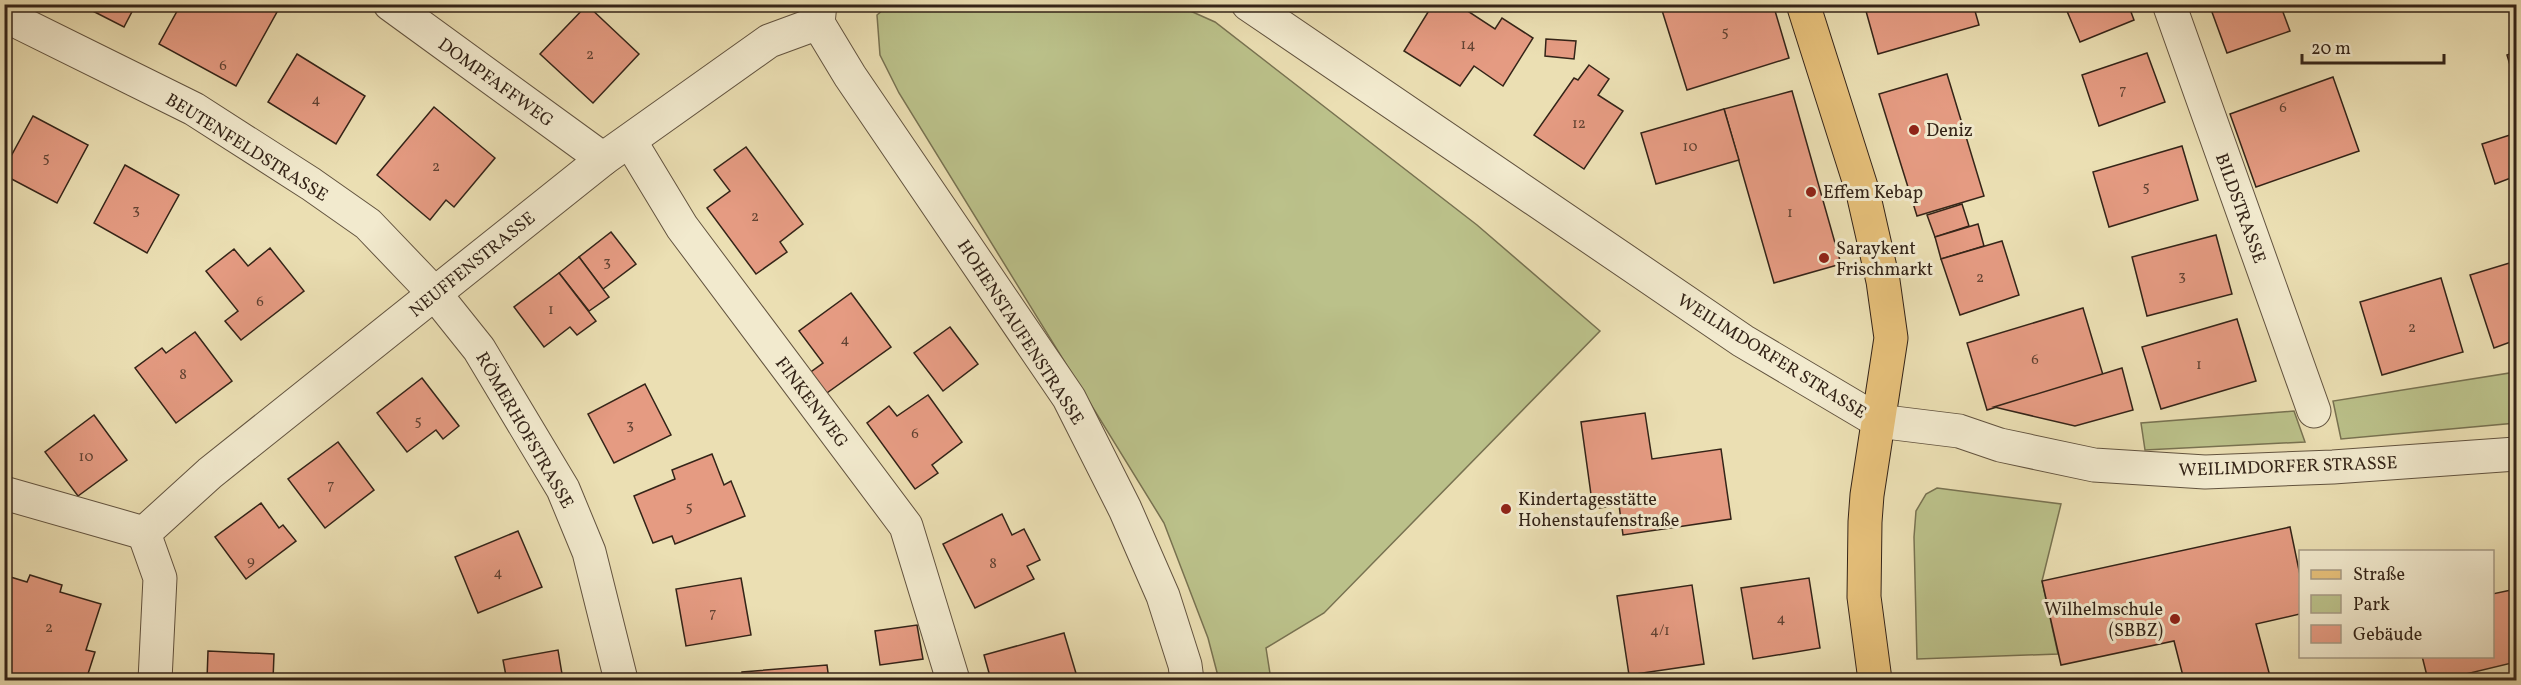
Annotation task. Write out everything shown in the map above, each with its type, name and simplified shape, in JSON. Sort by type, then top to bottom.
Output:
[{"type":"main road","points":[[1803,4],[1863,193],[1883,281],[1891,338],[1865,522],[1864,597],[1875,681]]},
{"type":"street","name":"DOMPFAFFWEG","points":[[390,4],[603,159]]},
{"type":"street","name":"BILDSTRASSE","points":[[2169,4],[2314,411]]},
{"type":"street","name":"WEILIMDORFER STRASSE","points":[[1251,5],[1743,341],[1878,421],[1959,431],[2000,445],[2094,465],[2205,472],[2333,468],[2517,454]]},
{"type":"street","name":"NEUFFENSTRASSE","points":[[144,532],[210,473],[603,159],[770,41],[819,14]]},
{"type":"street","name":"HOHENSTAUFENSTRASSE","points":[[819,14],[850,76],[1069,398],[1125,509],[1163,596],[1185,665],[1186,681]]},
{"type":"street","name":"BEUTENFELDSTRASSE","points":[[4,15],[194,109],[311,184],[368,224],[435,294]]},
{"type":"street","name":"FINKENWEG","points":[[630,141],[682,227],[906,526],[953,681]]},
{"type":"street","name":"RÖMERHOFSTRASSE","points":[[435,294],[479,349],[563,489],[589,552],[621,681]]},
{"type":"street","points":[[4,493],[144,532],[160,578],[155,681]]},
{"type":"green space","points":[[890,4],[1177,5],[1215,22],[1477,225],[1600,331],[1324,613],[1266,648],[1271,680],[1219,680],[1208,638],[1164,523],[899,93],[880,55],[877,15]]},
{"type":"green space","points":[[2516,372],[2516,423],[2341,439],[2333,401]]},
{"type":"green space","points":[[2294,411],[2305,442],[2145,450],[2141,423]]},
{"type":"green space","points":[[1937,488],[2061,504],[2042,581],[2058,654],[1917,659],[1914,537],[1916,511],[1926,494]]},
{"type":"building","points":[[79,4],[136,4],[124,27]]},
{"type":"building","points":[[181,4],[264,4],[277,12],[236,86],[159,44]]},
{"type":"building","points":[[1433,4],[1457,4],[1495,29],[1502,18],[1533,38],[1503,86],[1474,66],[1460,86],[1404,51]]},
{"type":"building","points":[[1660,4],[1773,4],[1789,58],[1687,90]]},
{"type":"building","points":[[1864,4],[1973,4],[1979,25],[1878,54]]},
{"type":"building","points":[[2064,4],[2128,4],[2134,20],[2080,42]]},
{"type":"building","points":[[2209,4],[2280,4],[2290,31],[2227,53]]},
{"type":"building","points":[[587,5],[639,54],[593,103],[540,54]]},
{"type":"building","points":[[1546,39],[1576,41],[1574,59],[1545,56]]},
{"type":"building","points":[[2516,52],[2516,85],[2507,55]]},
{"type":"building","points":[[2147,53],[2165,102],[2099,126],[2082,75]]},
{"type":"building","points":[[297,54],[365,96],[336,144],[268,102]]},
{"type":"building","points":[[1589,65],[1609,79],[1598,95],[1623,111],[1584,169],[1534,135],[1574,78],[1578,80]]},
{"type":"building","points":[[1947,74],[1984,196],[1917,216],[1879,94]]},
{"type":"building","points":[[2333,77],[2359,151],[2256,187],[2230,114]]},
{"type":"building","points":[[1792,91],[1841,264],[1774,283],[1724,109]]},
{"type":"building","points":[[434,107],[495,158],[454,207],[446,200],[430,220],[377,175]]},
{"type":"building","points":[[1724,109],[1739,160],[1656,184],[1641,133]]},
{"type":"building","points":[[33,116],[88,145],[57,203],[4,175],[4,169]]},
{"type":"building","points":[[2516,133],[2516,176],[2495,184],[2482,144]]},
{"type":"building","points":[[2182,146],[2198,200],[2109,227],[2093,172]]},
{"type":"building","points":[[746,147],[803,224],[780,242],[787,252],[756,274],[707,208],[730,191],[714,170]]},
{"type":"building","points":[[125,165],[179,195],[147,253],[94,223]]},
{"type":"building","points":[[1962,204],[1969,226],[1935,237],[1927,215]]},
{"type":"building","points":[[1978,224],[1984,246],[1941,259],[1935,237]]},
{"type":"building","points":[[611,232],[636,264],[603,289],[579,257]]},
{"type":"building","points":[[2216,235],[2232,294],[2147,316],[2132,257]]},
{"type":"building","points":[[2002,241],[2019,295],[1960,315],[1941,259]]},
{"type":"building","points":[[270,248],[304,291],[241,340],[225,321],[238,311],[206,271],[234,249],[248,266]]},
{"type":"building","points":[[579,257],[609,297],[589,311],[559,273]]},
{"type":"building","points":[[2516,261],[2516,340],[2494,348],[2470,275]]},
{"type":"building","points":[[559,273],[596,321],[577,335],[570,327],[544,347],[514,307]]},
{"type":"building","points":[[2441,278],[2463,352],[2382,375],[2360,302]]},
{"type":"building","points":[[851,293],[891,347],[824,395],[808,374],[823,363],[799,331]]},
{"type":"building","points":[[2083,308],[2103,375],[1987,410],[1967,343]]},
{"type":"building","points":[[2237,319],[2256,381],[2161,409],[2142,347]]},
{"type":"building","points":[[950,327],[978,364],[943,391],[914,353]]},
{"type":"building","points":[[195,332],[232,381],[176,423],[135,368],[162,348],[166,353]]},
{"type":"building","points":[[2122,368],[2133,410],[2075,426],[1994,407]]},
{"type":"building","points":[[422,378],[459,426],[443,439],[436,430],[407,452],[377,413]]},
{"type":"building","points":[[645,384],[671,435],[614,463],[588,414]]},
{"type":"building","points":[[928,395],[962,442],[932,465],[938,473],[915,489],[867,423],[889,406],[897,416]]},
{"type":"building","points":[[1645,413],[1652,459],[1721,449],[1731,519],[1623,535],[1619,505],[1593,509],[1581,422]]},
{"type":"building","points":[[94,415],[127,460],[78,496],[45,452]]},
{"type":"building","points":[[338,442],[374,490],[325,528],[288,479]]},
{"type":"building","points":[[712,454],[724,485],[731,481],[745,516],[675,544],[672,536],[653,543],[634,496],[675,479],[672,470]]},
{"type":"building","points":[[261,503],[279,528],[283,525],[296,541],[246,579],[215,537]]},
{"type":"building","points":[[1002,514],[1012,535],[1024,529],[1040,560],[1027,566],[1034,579],[975,608],[943,544]]},
{"type":"building","name":"Wilhelmschule (SBBZ)","points":[[2290,527],[2299,570],[2299,614],[2256,624],[2271,680],[2184,680],[2174,641],[2061,665],[2042,581]]},
{"type":"building","points":[[518,531],[542,587],[478,613],[455,557]]},
{"type":"building","points":[[4,575],[27,582],[30,575],[62,585],[60,592],[101,604],[86,650],[95,652],[86,680],[23,680],[4,675]]},
{"type":"building","points":[[741,578],[751,635],[686,646],[676,589]]},
{"type":"building","points":[[1809,578],[1820,648],[1753,659],[1741,588]]},
{"type":"building","points":[[1692,585],[1704,664],[1629,675],[1617,596]]},
{"type":"building","points":[[2516,589],[2516,662],[2441,680],[2428,680],[2422,658],[2494,658],[2494,594]]},
{"type":"building","points":[[917,625],[923,659],[880,665],[875,631]]},
{"type":"building","points":[[1064,633],[1078,680],[991,680],[984,655]]},
{"type":"building","points":[[558,650],[563,680],[484,680],[506,676],[503,660]]},
{"type":"building","points":[[208,651],[274,654],[273,680],[207,680]]},
{"type":"building","points":[[827,665],[829,680],[742,680],[742,672]]},
{"type":"building","points":[[742,677],[742,680],[700,680]]},
{"type":"place","name":"Deniz","points":[[1914,130]]},
{"type":"place","name":"Effem Kebap","points":[[1811,192]]},
{"type":"place","name":"Saraykent Frischmarkt","points":[[1824,258]]},
{"type":"place","name":"Kindertagesstätte Hohenstaufenstraße","points":[[1506,509]]},
{"type":"place","name":"Wilhelmschule (SBBZ)","points":[[2175,619]]}]
